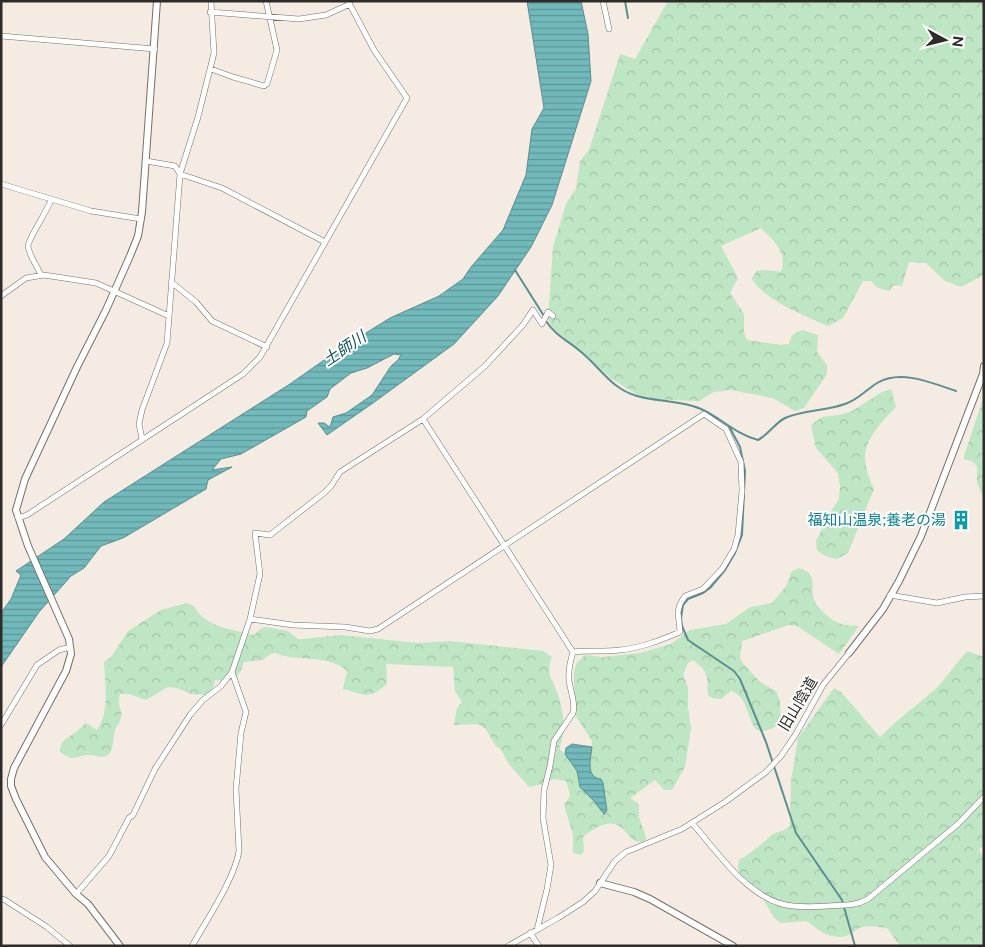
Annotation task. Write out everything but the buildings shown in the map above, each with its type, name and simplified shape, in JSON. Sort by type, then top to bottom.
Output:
[{"type":"street","points":[[120,946],[88,904],[76,894],[45,857],[16,799],[12,786],[14,768],[66,671],[71,654],[69,639],[28,546],[16,510],[24,479],[115,290],[138,236],[146,161],[157,1]]},
{"type":"street","points":[[142,438],[139,424],[142,410],[167,343],[180,174],[211,69],[214,52],[210,12],[211,1]]},
{"type":"street","points":[[211,69],[264,86],[268,84],[277,50],[266,1]]},
{"type":"street","points":[[603,1],[608,29]]},
{"type":"street","points":[[18,518],[27,515],[142,438],[243,374],[260,357],[407,98],[374,50],[349,3],[326,16],[299,19],[210,12]]},
{"type":"street","points":[[1,36],[155,49]]},
{"type":"street","points":[[146,161],[174,166],[180,174],[222,188],[325,242]]},
{"type":"street","points":[[1,184],[91,211],[141,219]]},
{"type":"street","points":[[41,275],[28,247],[51,200]]},
{"type":"street","points":[[1,296],[26,278],[41,275],[96,283],[169,316]]},
{"type":"street","points":[[171,282],[196,302],[212,320],[267,347]]},
{"type":"street","points":[[76,894],[109,856],[133,815],[155,770],[190,715],[203,700],[221,686],[232,672],[250,618],[260,574],[255,533],[270,536],[324,493],[340,472],[423,419],[485,366],[523,326],[534,310],[542,324],[548,312],[553,316]]},
{"type":"street","name":"旧山陰道","points":[[508,946],[583,902],[595,891],[615,861],[626,852],[692,823],[766,772],[781,756],[824,685],[882,609],[899,581],[924,527],[983,374],[984,366]]},
{"type":"street","points":[[250,618],[293,625],[345,627],[370,631],[378,629],[704,414],[726,429],[741,462],[742,491],[738,535],[734,549],[722,569],[703,589],[685,596],[678,612],[680,632],[650,644],[621,650],[573,652]]},
{"type":"street","points":[[423,419],[570,644],[573,652],[569,667],[573,713],[554,741],[543,796],[542,818],[551,865],[548,889],[537,930]]},
{"type":"street","points":[[890,596],[937,603],[965,597],[984,596]]},
{"type":"street","points":[[1,725],[37,665],[59,650],[70,647]]},
{"type":"street","points":[[192,946],[238,860],[236,789],[241,733],[246,712],[232,672]]},
{"type":"street","points":[[692,823],[737,875],[770,899],[781,904],[799,906],[849,905],[862,903],[868,899],[958,824],[984,797]]},
{"type":"street","points":[[600,883],[634,892],[650,899],[733,946]]},
{"type":"street","points":[[1,899],[47,927],[70,946]]},
{"type":"street","points":[[530,933],[539,946]]},
{"type":"green space","points":[[668,1],[984,1],[984,275],[961,287],[945,281],[926,263],[909,262],[902,286],[894,285],[889,291],[878,288],[871,281],[863,281],[843,318],[828,326],[797,312],[766,294],[752,279],[756,271],[781,272],[783,265],[779,247],[761,228],[721,246],[738,278],[730,293],[744,314],[744,332],[747,340],[781,345],[789,344],[792,335],[802,330],[818,335],[817,352],[827,365],[827,374],[804,408],[795,411],[773,398],[731,390],[714,392],[699,401],[644,399],[612,379],[552,327],[548,319],[553,247],[566,204],[576,189],[580,161],[589,150],[620,54],[635,59]]},
{"type":"green space","points":[[891,389],[896,407],[878,426],[866,450],[867,469],[874,489],[848,553],[837,559],[825,556],[817,550],[816,541],[839,499],[840,486],[838,473],[816,448],[811,425],[822,417],[852,411],[882,392]]},
{"type":"green space","points":[[984,396],[984,499],[977,483],[977,466],[972,461],[963,459]]},
{"type":"green space","points":[[799,568],[812,577],[814,600],[821,610],[839,623],[859,626],[839,654],[797,626],[789,625],[742,641],[740,658],[742,662],[760,682],[776,691],[780,701],[781,723],[767,730],[760,731],[756,729],[747,708],[738,695],[731,691],[721,699],[712,698],[708,695],[705,671],[693,660],[688,663],[683,675],[688,687],[688,708],[691,728],[685,767],[672,790],[664,790],[655,780],[630,798],[639,804],[639,817],[646,837],[645,841],[638,842],[633,840],[620,826],[606,824],[583,837],[584,851],[581,855],[573,853],[573,834],[565,809],[565,803],[569,798],[566,781],[554,779],[529,787],[508,763],[486,729],[478,724],[454,725],[457,708],[462,702],[455,691],[453,667],[386,664],[387,684],[367,695],[343,689],[347,671],[331,662],[283,656],[275,653],[270,654],[263,660],[244,662],[239,674],[233,679],[227,681],[215,680],[212,692],[208,695],[191,694],[177,688],[168,687],[146,700],[129,694],[120,694],[121,719],[109,754],[101,757],[85,755],[73,758],[60,752],[63,742],[86,723],[97,730],[101,723],[104,714],[106,688],[104,662],[111,657],[128,631],[161,610],[187,603],[194,606],[205,619],[212,623],[254,635],[265,627],[288,631],[298,639],[341,635],[418,643],[450,641],[543,651],[552,657],[549,668],[562,711],[564,724],[559,749],[568,756],[577,771],[580,787],[604,814],[597,779],[593,776],[590,768],[592,741],[575,715],[574,673],[576,664],[585,655],[603,657],[640,653],[671,644],[690,630],[726,624],[750,607],[772,603],[787,585],[791,572]]},
{"type":"green space","points":[[967,651],[984,657],[984,845],[979,849],[984,860],[984,946],[900,946],[887,928],[866,926],[846,936],[835,937],[815,928],[807,921],[781,923],[774,918],[765,902],[741,876],[738,868],[739,860],[772,835],[790,826],[791,781],[798,738],[834,688],[841,692],[880,737],[937,688]]},
{"type":"water","name":"土師川","points":[[527,1],[581,1],[588,34],[591,81],[552,205],[531,247],[498,296],[454,344],[327,435],[318,423],[324,423],[330,427],[333,417],[346,413],[372,395],[391,366],[401,355],[394,354],[367,368],[351,373],[330,389],[327,397],[307,411],[306,417],[241,454],[221,459],[212,470],[232,467],[208,480],[206,489],[123,538],[101,546],[84,568],[71,576],[39,612],[1,667],[1,613],[11,599],[21,575],[16,571],[64,539],[104,502],[390,318],[439,296],[463,279],[503,230],[526,175],[532,129],[544,108]]},
{"type":"water","points":[[572,744],[592,747],[590,766],[593,775],[601,779],[603,783],[607,811],[604,814],[580,787],[577,771],[565,754],[566,748]]},
{"type":"waterway","points":[[625,1],[628,18]]},
{"type":"waterway","points":[[515,270],[544,316]]},
{"type":"waterway","points":[[546,321],[558,334],[587,357],[606,377],[628,393],[645,398],[693,406],[750,438],[758,440],[785,418],[850,402],[886,379],[906,377],[927,381],[956,391]]},
{"type":"waterway","points":[[729,426],[740,447],[745,471],[742,535],[735,553],[725,570],[710,588],[688,599],[683,605],[682,626],[688,640],[734,671],[740,679],[766,742],[796,833],[842,900],[855,946]]},
{"type":"place","name":"福知山温泉;養老の湯","points":[[961,520]]}]
